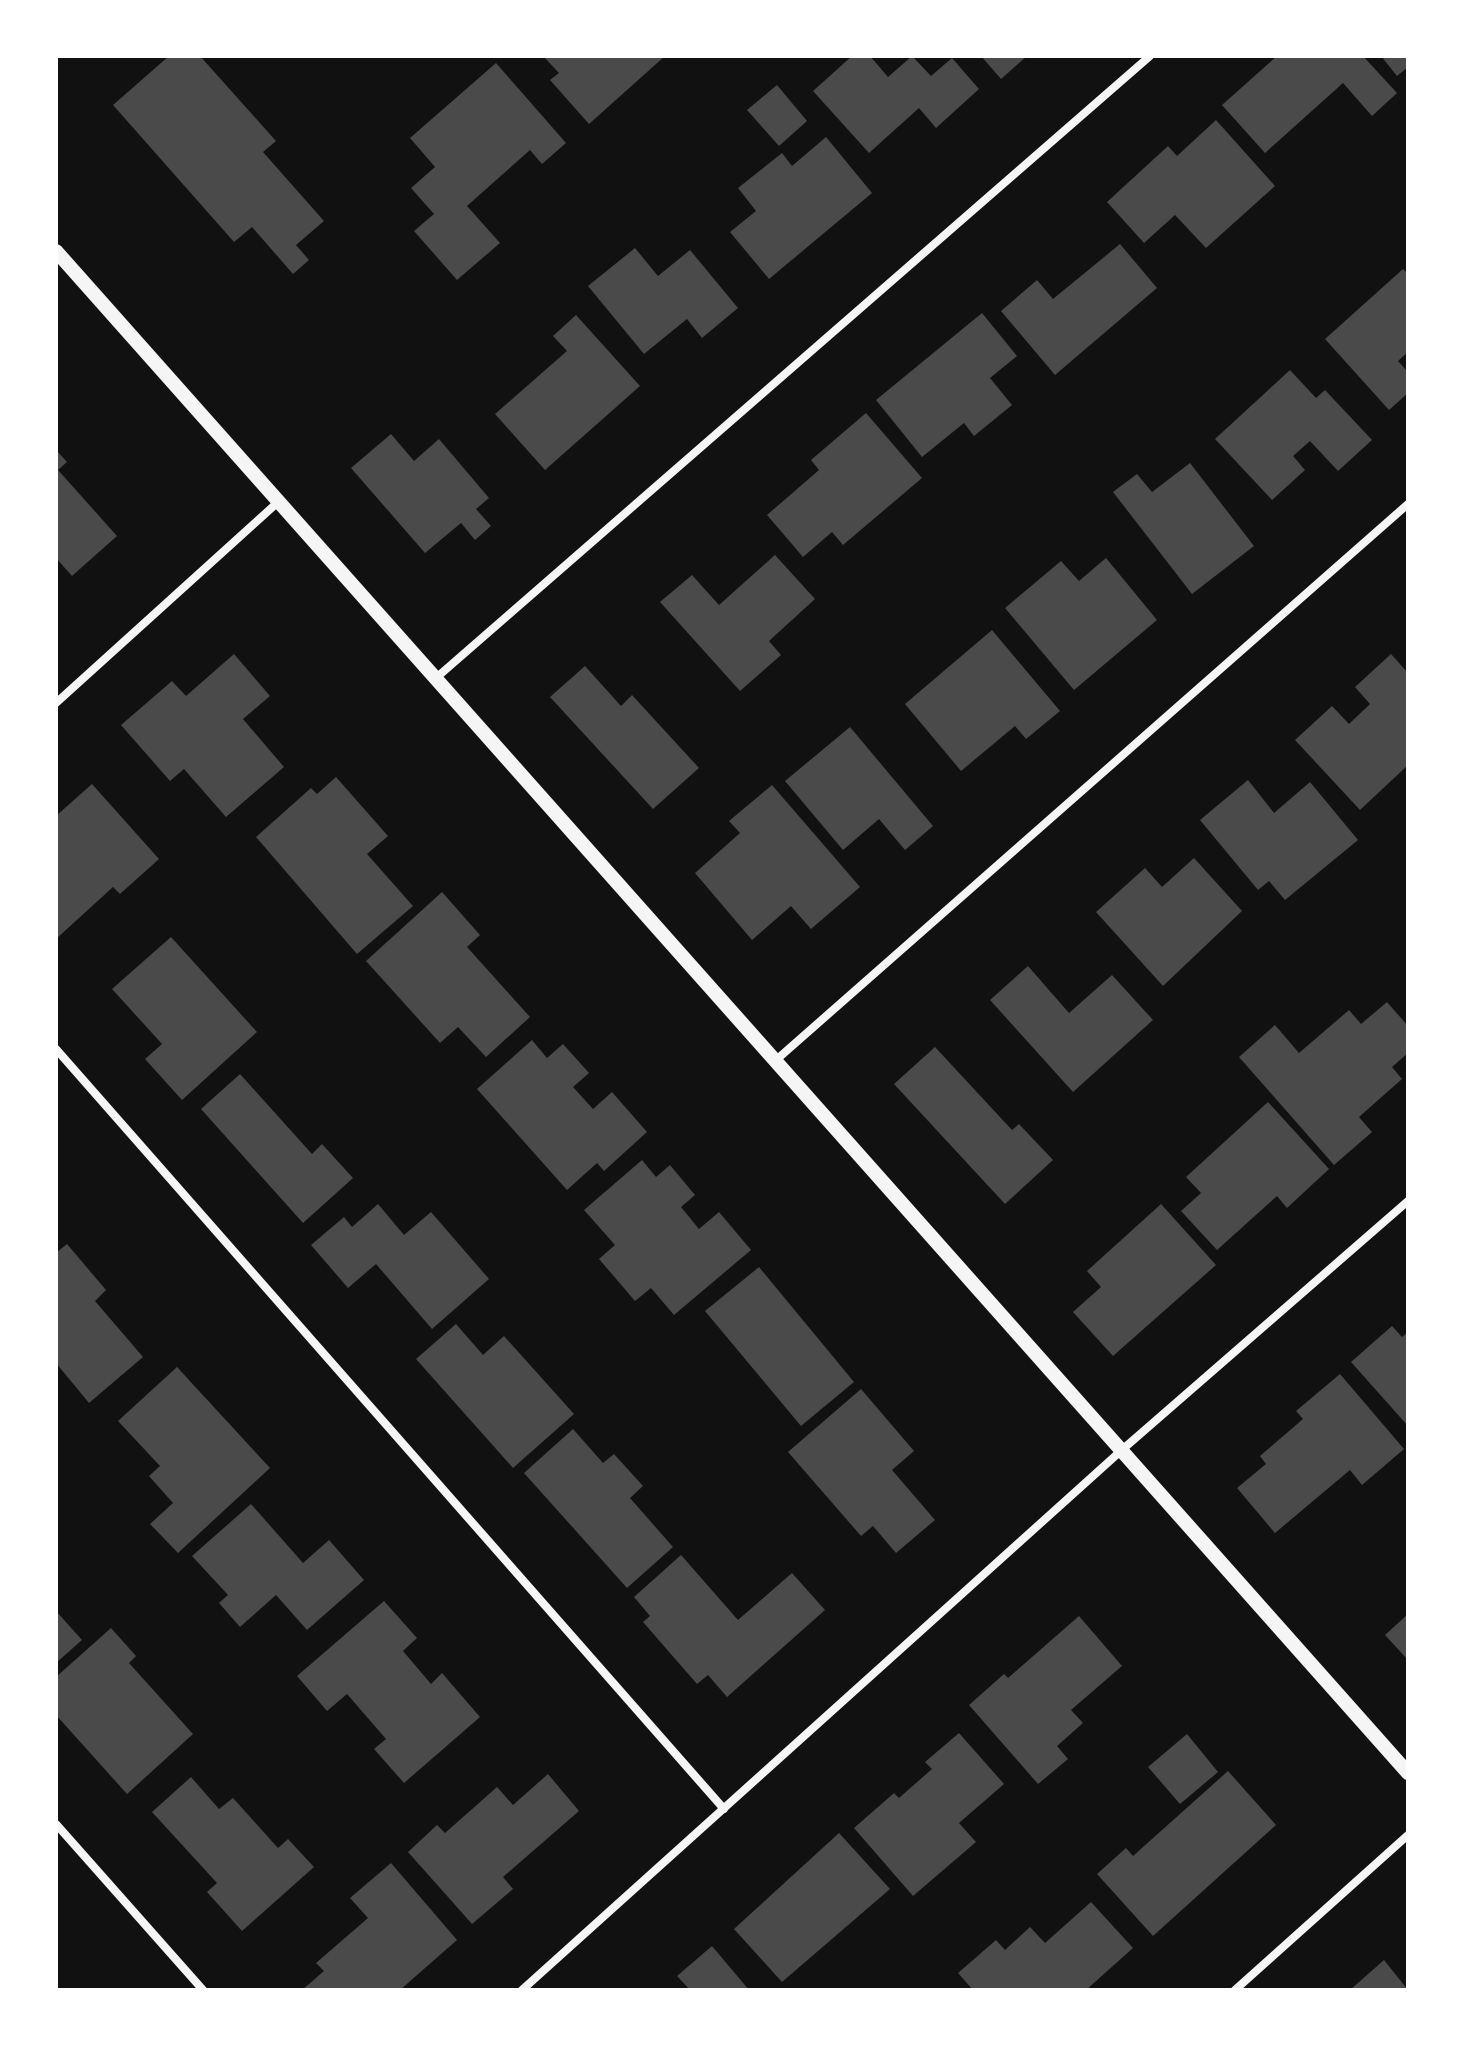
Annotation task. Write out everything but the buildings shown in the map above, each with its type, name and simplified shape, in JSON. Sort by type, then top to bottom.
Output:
[{"type":"street","points":[[436,678],[1150,56]]},
{"type":"street","points":[[56,251],[1408,1773]]},
{"type":"street","points":[[56,703],[277,503]]},
{"type":"street","points":[[774,1061],[1408,504]]},
{"type":"street","points":[[56,1049],[724,1809]]},
{"type":"street","points":[[522,1990],[1123,1449],[1408,1201]]},
{"type":"street","points":[[56,1824],[203,1990]]},
{"type":"street","points":[[1235,1990],[1408,1835]]}]
